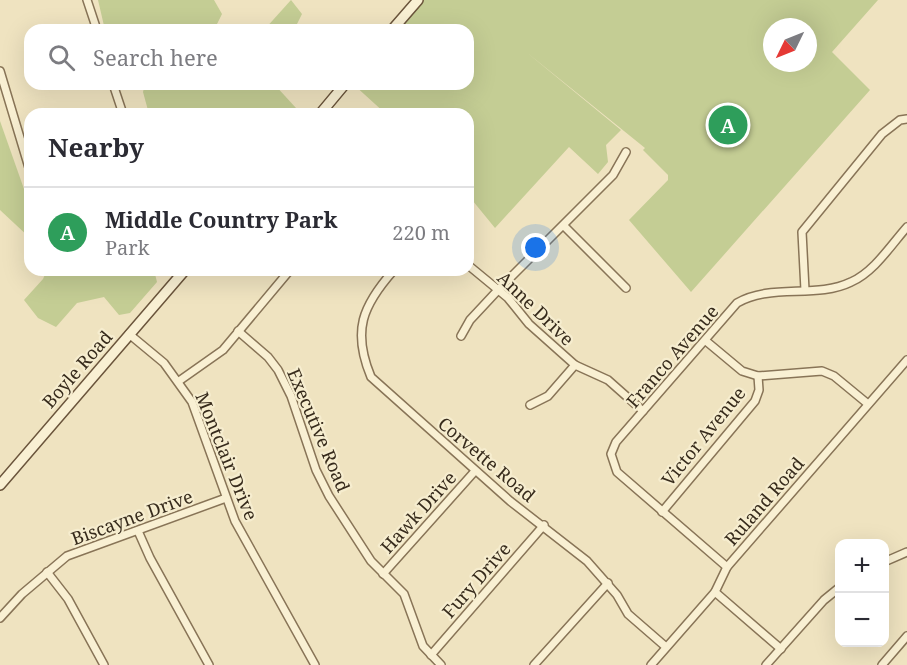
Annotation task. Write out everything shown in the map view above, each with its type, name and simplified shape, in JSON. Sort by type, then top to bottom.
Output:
[{"type":"street","points":[[87,0],[95,24]]},
{"type":"street","points":[[396,24],[412,2]]},
{"type":"street","points":[[0,71],[24,151]]},
{"type":"street","points":[[115,90],[121,108]]},
{"type":"street","points":[[325,108],[340,90]]},
{"type":"street","points":[[805,290],[802,232],[882,134],[900,120],[907,119]]},
{"type":"street","points":[[461,336],[470,320],[498,290],[613,175],[626,152]]},
{"type":"street","points":[[564,226],[626,288]]},
{"type":"street","name":"Franco Avenue","points":[[727,567],[617,472],[610,453],[616,442],[738,303],[755,294],[805,290],[852,282],[868,270],[907,227]]},
{"type":"street","name":"Anne Drive","points":[[474,270],[498,290],[529,324],[575,365],[608,380],[643,411]]},
{"type":"street","name":"Boyle Road","points":[[0,485],[177,276]]},
{"type":"street","points":[[179,381],[223,350],[285,276]]},
{"type":"street","name":"Corvette Road","points":[[389,276],[370,299],[361,327],[363,357],[371,377],[384,392],[475,471],[587,561],[608,583],[628,614],[666,647]]},
{"type":"street","name":"Executive Road","points":[[238,331],[268,357],[278,370],[291,396],[313,461],[329,496],[365,553],[404,594],[419,637],[441,665]]},
{"type":"street","name":"Montclair Drive","points":[[129,334],[164,363],[192,402],[226,498],[315,665]]},
{"type":"street","points":[[706,341],[742,371],[758,376],[822,371],[834,376],[868,404]]},
{"type":"street","name":"Ruland Road","points":[[651,665],[715,592],[727,567],[907,360]]},
{"type":"street","points":[[530,405],[548,396],[575,365]]},
{"type":"street","name":"Victor Avenue","points":[[662,512],[754,401],[759,390],[758,376]]},
{"type":"street","name":"Hawk Drive","points":[[384,574],[475,471]]},
{"type":"street","name":"Biscayne Drive","points":[[0,618],[22,594],[67,556],[226,498]]},
{"type":"street","name":"Fury Drive","points":[[431,655],[544,525]]},
{"type":"street","points":[[138,531],[150,558],[209,665]]},
{"type":"street","points":[[889,560],[907,552]]},
{"type":"street","points":[[47,572],[68,599],[104,665]]},
{"type":"street","points":[[534,665],[608,583]]},
{"type":"street","points":[[766,665],[824,600],[835,591]]},
{"type":"street","points":[[715,592],[781,649]]},
{"type":"street","points":[[882,665],[907,636]]},
{"type":"green space","points":[[98,0],[214,0],[222,14],[217,24],[104,24]]},
{"type":"green space","points":[[291,0],[302,14],[297,24],[269,24]]},
{"type":"green space","points":[[422,0],[878,0],[832,52],[870,90],[691,292],[629,220],[668,180],[668,175],[643,150],[645,148],[525,51],[621,130],[606,145],[608,162],[598,174],[569,147],[495,228],[474,202],[474,108],[379,108],[360,90],[474,90],[474,24],[401,24]]},
{"type":"green space","points":[[144,90],[280,90],[296,108],[147,108]]},
{"type":"green space","points":[[0,121],[24,189],[24,232],[0,210]]},
{"type":"green space","points":[[44,276],[156,276],[157,282],[130,313],[119,315],[104,297],[77,303],[56,327],[38,318],[24,300]]},
{"type":"place","name":"Middle Country Park","points":[[728,125]]}]
